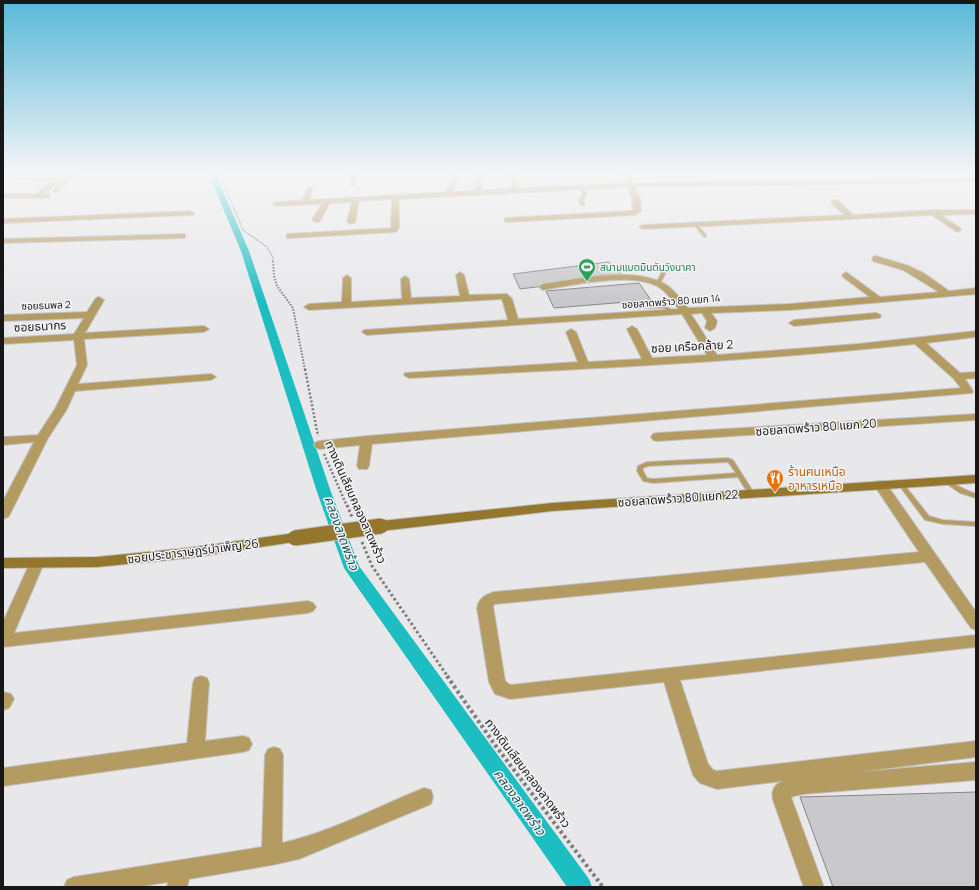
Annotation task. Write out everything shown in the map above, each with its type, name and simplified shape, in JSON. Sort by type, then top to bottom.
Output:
[{"type":"street","points":[[3,221],[95,223],[156,217]]},
{"type":"street","points":[[316,220],[318,217]]},
{"type":"street","points":[[351,222],[352,217]]},
{"type":"street","points":[[290,236],[393,230],[395,228],[395,217]]},
{"type":"street","points":[[508,220],[569,217]]},
{"type":"street","points":[[643,227],[860,217]]},
{"type":"street","points":[[937,217],[957,230]]},
{"type":"street","points":[[84,239],[95,223]]},
{"type":"street","points":[[3,241],[182,236]]},
{"type":"street","points":[[876,259],[907,267],[948,294]]},
{"type":"street","points":[[460,275],[465,298]]},
{"type":"street","points":[[846,275],[879,300]]},
{"type":"street","points":[[346,304],[347,278]]},
{"type":"street","points":[[543,286],[622,278],[658,283],[671,293],[680,311],[714,358]]},
{"type":"street","points":[[405,279],[407,301]]},
{"type":"street","name":"ซอยลาดพร้าว 80 แยก 14","points":[[366,332],[680,311],[790,307],[976,291]]},
{"type":"street","points":[[308,307],[504,296],[507,299],[514,323]]},
{"type":"street","points":[[3,514],[42,438],[61,409],[72,388],[82,365],[78,336],[99,300]]},
{"type":"street","points":[[827,304],[844,319]]},
{"type":"street","points":[[705,310],[712,321],[710,328]]},
{"type":"street","name":"ซอยธนพล 2","points":[[3,318],[90,315]]},
{"type":"street","points":[[794,323],[876,316]]},
{"type":"street","name":"ซอยธนากร","points":[[3,341],[204,329]]},
{"type":"street","points":[[632,329],[649,362]]},
{"type":"street","points":[[571,332],[584,365]]},
{"type":"street","name":"ซอย เครือคล้าย 2","points":[[408,375],[714,358],[821,350],[976,334]]},
{"type":"street","points":[[320,445],[968,391],[957,376],[917,340]]},
{"type":"street","points":[[957,376],[976,375]]},
{"type":"street","points":[[72,388],[211,377]]},
{"type":"street","name":"ซอยลาดพร้าว 80 แยก 20","points":[[657,437],[976,417]]},
{"type":"street","points":[[3,441],[42,438]]},
{"type":"street","points":[[363,466],[367,440]]},
{"type":"street","name":"ซอยลาดพร้าว 80 แยก 22","points":[[381,526],[552,507],[976,479]]},
{"type":"street","points":[[880,485],[976,624]]},
{"type":"street","name":"ซอยประชาราษฎร์บำเพ็ญ 26","points":[[3,563],[97,562],[188,553],[381,526]]},
{"type":"street","points":[[929,556],[494,598],[485,603],[497,682],[501,688],[510,692],[976,642]]},
{"type":"street","points":[[37,563],[3,641],[308,607]]},
{"type":"street","points":[[670,675],[700,769],[707,777],[717,780],[976,749]]},
{"type":"street","points":[[195,750],[201,683]]},
{"type":"street","points":[[3,777],[243,744]]},
{"type":"street","points":[[272,855],[274,755]]},
{"type":"street","points":[[813,885],[782,800],[781,793],[788,788],[803,785],[976,771]]},
{"type":"street","points":[[74,887],[178,878],[299,849],[424,797]]},
{"type":"lane","points":[[696,225],[705,236]]},
{"type":"lane","points":[[658,283],[663,274],[664,267]]},
{"type":"lane","points":[[634,306],[664,307],[680,311]]},
{"type":"lane","points":[[740,476],[653,481],[645,480],[640,471],[640,467],[647,464],[728,460],[731,461],[751,493]]},
{"type":"lane","points":[[946,481],[962,491],[976,496]]},
{"type":"lane","points":[[900,483],[927,518],[943,522],[976,524]]},
{"type":"path","name":"ทางเดินเลียบคลองลาดพร้าว","points":[[237,217],[243,230],[267,247],[273,258],[274,276],[277,286],[292,308],[320,445],[355,524]]},
{"type":"path","name":"ทางเดินเลียบคลองลาดพร้าว","points":[[361,538],[372,566],[495,745],[603,887]]},
{"type":"building","points":[[609,262],[623,276],[520,289],[513,274]]},
{"type":"building","points":[[639,283],[651,300],[554,308],[546,291]]},
{"type":"building","points":[[976,792],[976,887],[833,887],[800,797]]},
{"type":"waterway","name":"คลองลาดพร้าว","points":[[230,217],[245,251],[324,492],[352,568],[581,887]]},
{"type":"place","name":"สนามแบตมินตันวังนาคา","points":[[587,282]]},
{"type":"place","name":"ร้านฅนเหนือ อาหารเหนือ","points":[[775,493]]}]
